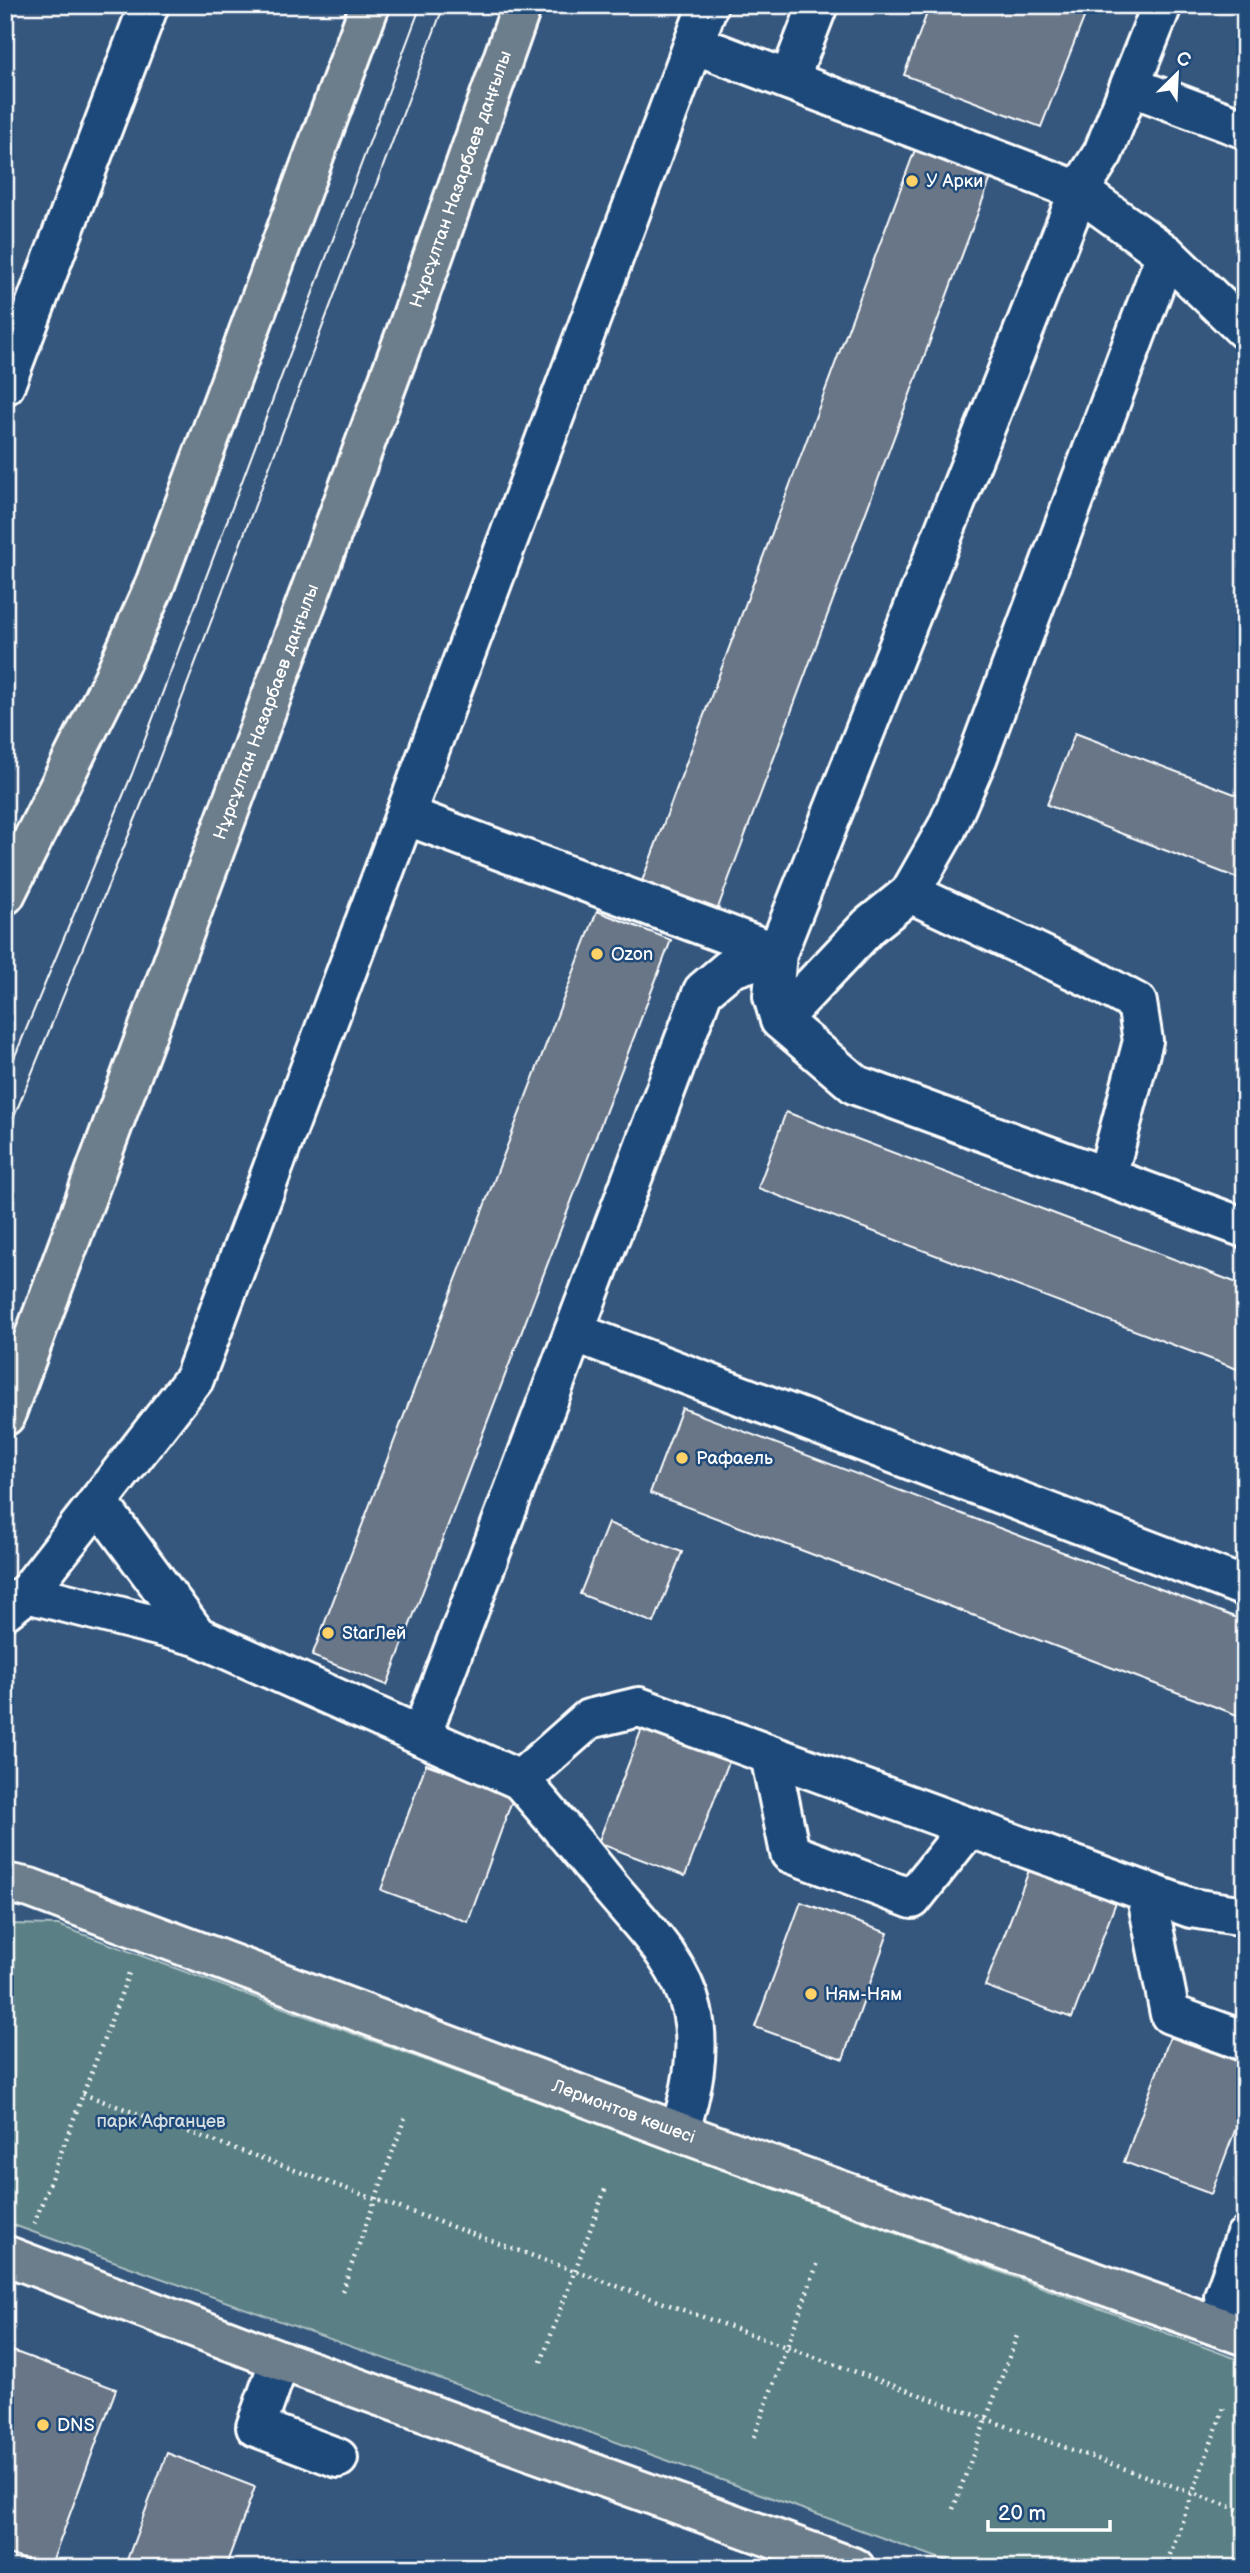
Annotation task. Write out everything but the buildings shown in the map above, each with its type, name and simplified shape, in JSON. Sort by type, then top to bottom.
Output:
[{"type":"main road","points":[[5,895],[113,679],[154,587],[370,5]]},
{"type":"main road","name":"Нұрсұлтан Назарбаев даңғылы","points":[[5,1416],[401,346],[522,5]]},
{"type":"main road","name":"Лермонтов көшесі","points":[[5,1883],[30,1888],[679,2132],[1245,2336]]},
{"type":"main road","points":[[18,2243],[280,2360],[848,2566]]},
{"type":"lane","points":[[5,385],[149,5]]},
{"type":"lane","points":[[679,2132],[691,2098],[696,2046],[692,2010],[675,1967],[520,1780],[197,1636],[16,1602],[194,1379],[708,5]]},
{"type":"lane","points":[[789,80],[818,5]]},
{"type":"lane","points":[[1162,5],[1103,153],[1079,191],[777,953],[773,996],[780,1020],[856,1086],[1245,1227]]},
{"type":"lane","points":[[695,44],[1079,191],[1166,254],[1245,330]]},
{"type":"lane","points":[[1130,86],[1245,129]]},
{"type":"lane","points":[[780,1020],[869,926],[910,893],[947,828],[977,759],[1166,254]]},
{"type":"lane","points":[[405,815],[777,953]]},
{"type":"lane","points":[[910,893],[1093,979],[1137,1003],[1143,1041],[1107,1177]]},
{"type":"lane","points":[[421,1736],[704,992],[729,969],[777,953]]},
{"type":"lane","points":[[574,1332],[1245,1587]]},
{"type":"lane","points":[[98,1502],[197,1636]]},
{"type":"lane","points":[[520,1780],[589,1719],[639,1707],[1191,1908],[1245,1916]]},
{"type":"lane","points":[[770,1755],[790,1853],[912,1899],[969,1827]]},
{"type":"lane","points":[[1146,1892],[1170,2014],[1245,2041]]},
{"type":"lane","points":[[1224,2296],[1245,2237]]},
{"type":"lane","points":[[280,2360],[256,2427],[338,2458]]},
{"type":"path","points":[[18,2243],[83,2094],[129,1973]]},
{"type":"path","points":[[83,2094],[1245,2512]]},
{"type":"path","points":[[342,2291],[406,2115]]},
{"type":"path","points":[[541,2362],[606,2187]]},
{"type":"path","points":[[754,2437],[818,2262]]},
{"type":"path","points":[[953,2509],[1018,2333]]},
{"type":"path","points":[[1165,2568],[1225,2405]]},
{"type":"green space","name":"парк Афганцев","points":[[5,1924],[58,1925],[1245,2362],[1245,2568],[966,2568],[5,2222]]},
{"type":"tram line","points":[[5,1080],[132,774],[421,5]]},
{"type":"tram line","points":[[5,1139],[150,783],[444,5]]},
{"type":"place","name":"У Арки","points":[[912,181]]},
{"type":"place","name":"Ozon","points":[[597,954]]},
{"type":"place","name":"Рафаель","points":[[682,1458]]},
{"type":"place","name":"StarЛей","points":[[328,1633]]},
{"type":"place","name":"Ням-Ням","points":[[811,1994]]},
{"type":"place","name":"DNS","points":[[43,2425]]}]
